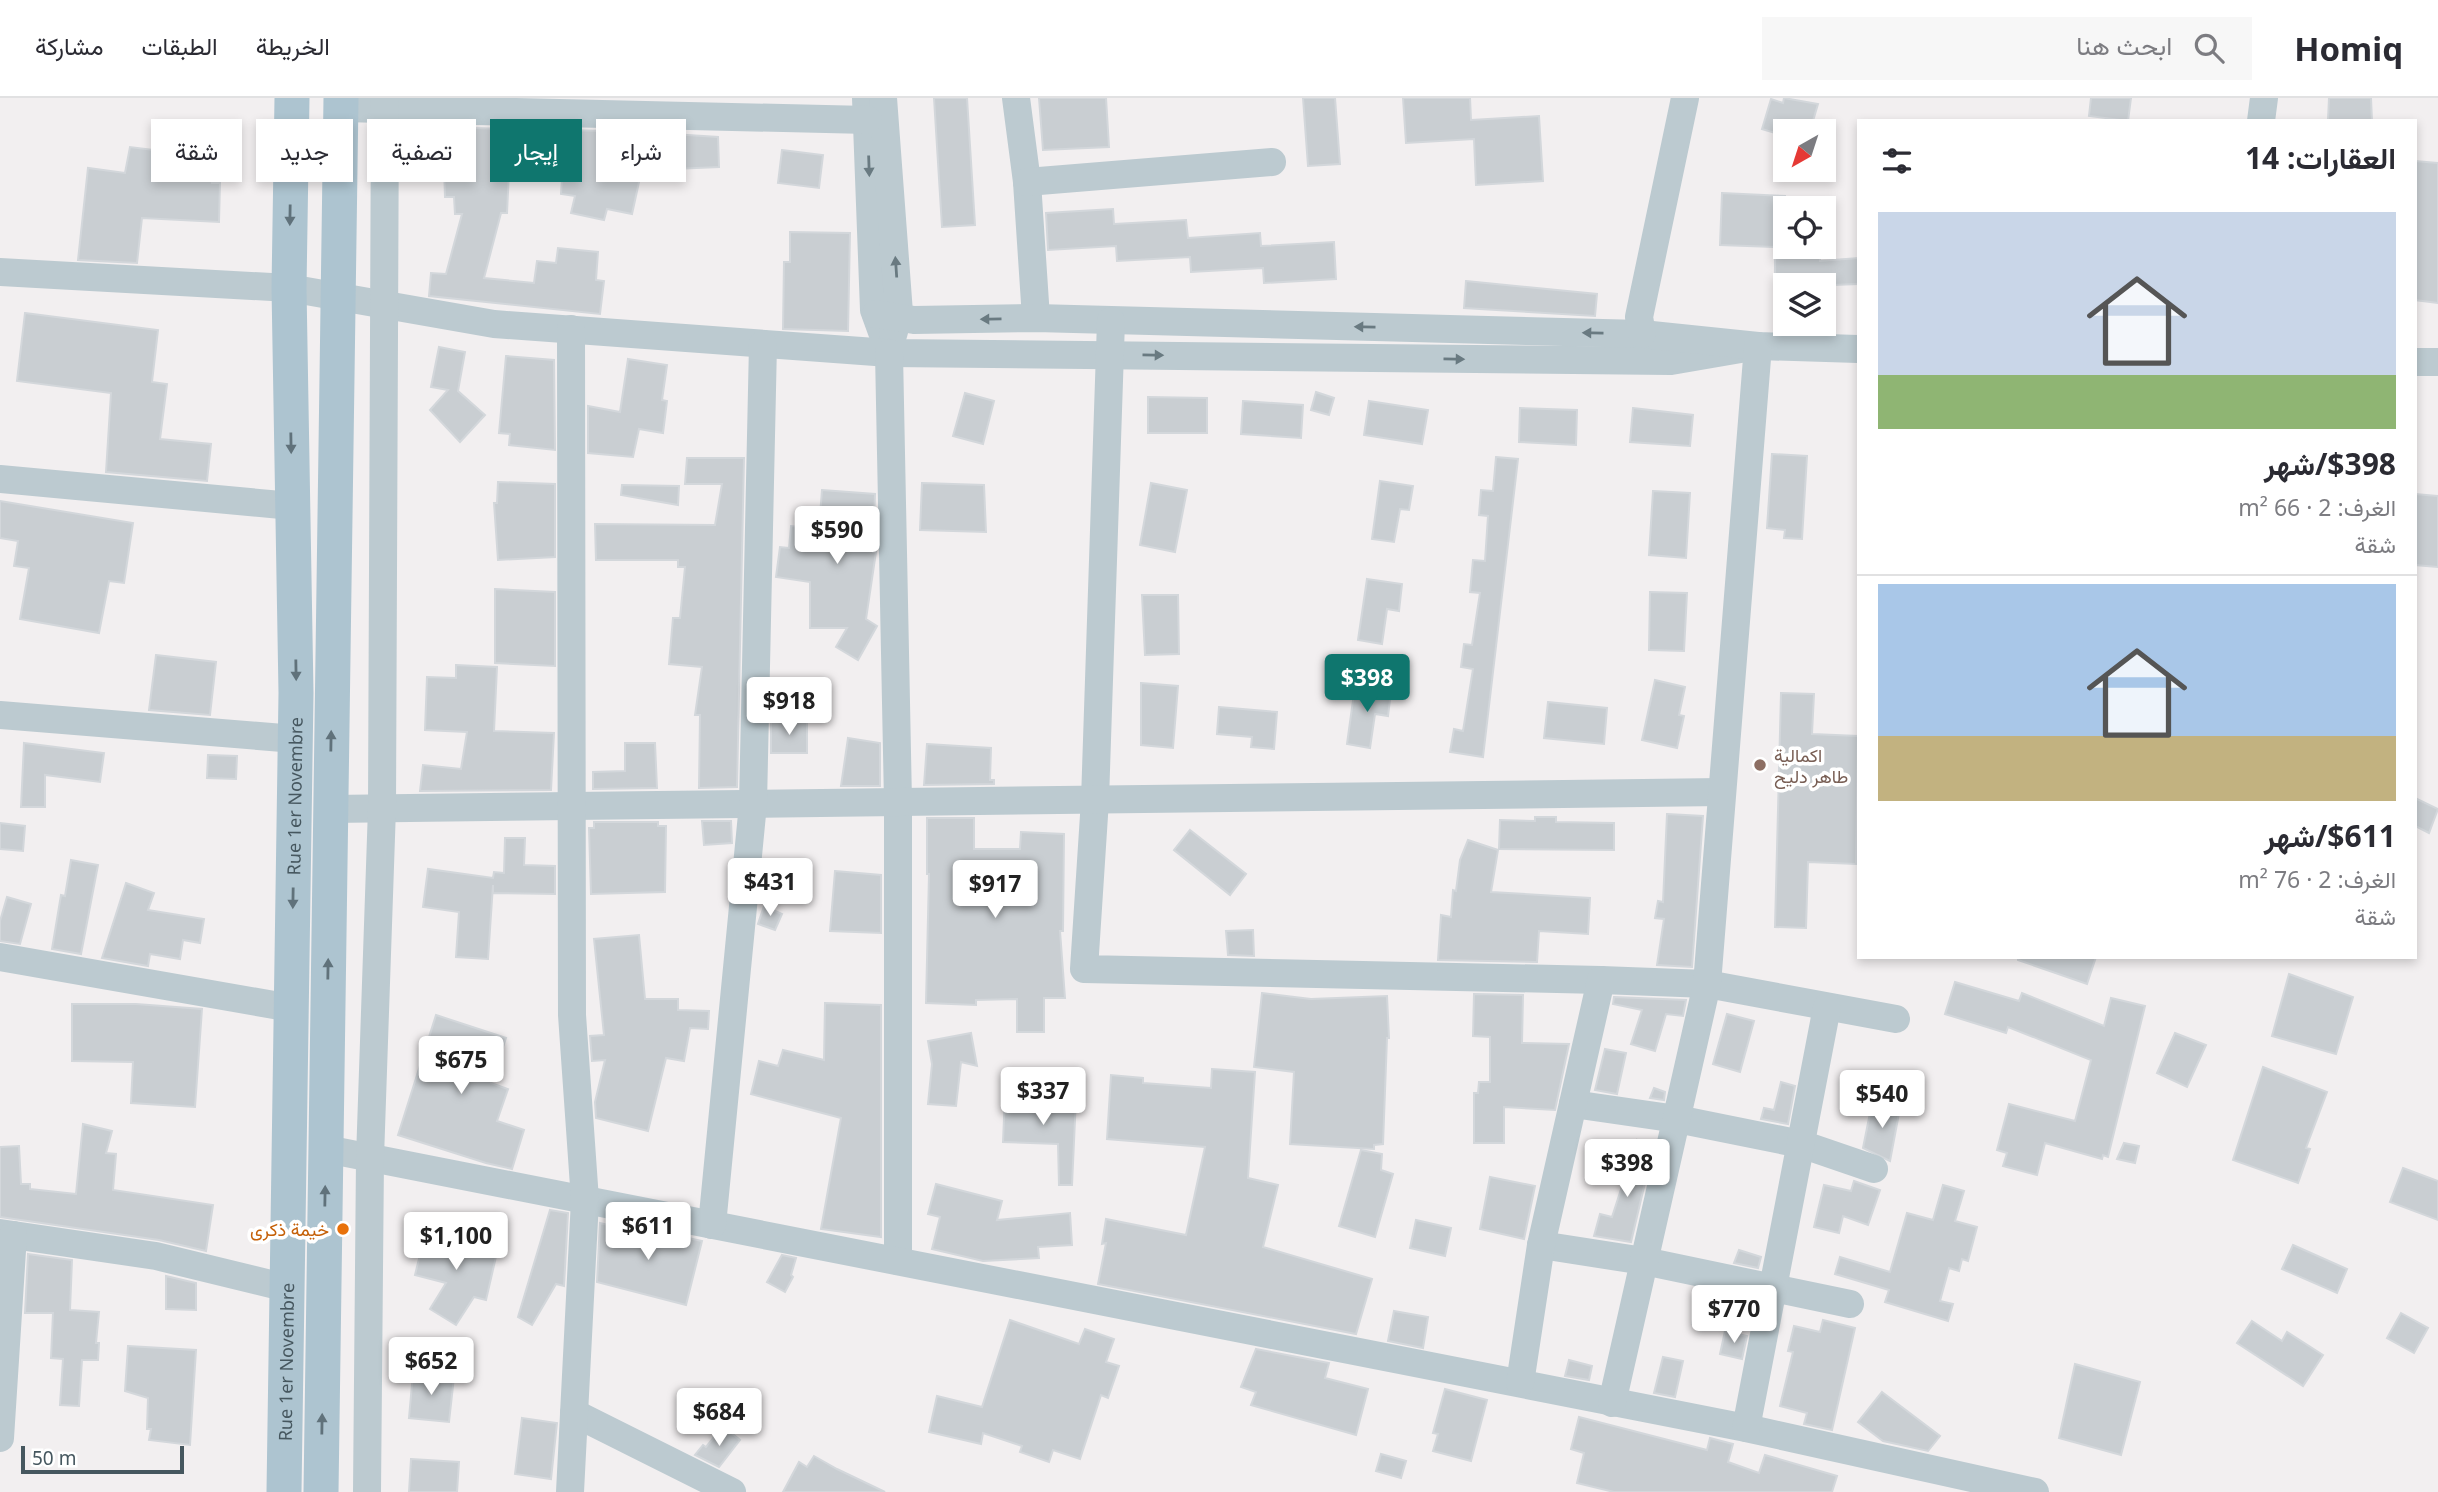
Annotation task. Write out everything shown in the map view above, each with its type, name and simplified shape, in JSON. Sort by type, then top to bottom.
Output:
[{"type":"main road","name":"Rue 1er Novembre","points":[[284,1492],[295,739],[289,288],[292,98]]},
{"type":"main road","points":[[321,1492],[340,103]]},
{"type":"street","points":[[1016,98],[1027,182],[1036,318]]},
{"type":"street","points":[[1642,334],[1639,317],[1685,98]]},
{"type":"street","points":[[2261,119],[2264,98]]},
{"type":"street","points":[[340,103],[872,105],[889,353],[898,802],[898,1261]]},
{"type":"street","points":[[367,1492],[370,1158],[382,808],[382,304],[385,103]]},
{"type":"street","points":[[1027,182],[1272,162]]},
{"type":"street","points":[[0,272],[289,288],[494,324],[889,353],[1671,361],[1758,346]]},
{"type":"street","points":[[887,316],[914,320],[1036,318],[1642,334],[1758,346],[1857,349]]},
{"type":"street","points":[[1111,321],[1096,800],[1084,969],[1601,980],[1707,985],[1896,1019]]},
{"type":"street","points":[[570,1492],[585,1200],[572,1015],[571,330]]},
{"type":"street","points":[[712,1225],[753,804],[763,344]]},
{"type":"street","points":[[1612,1403],[1707,985],[1758,346]]},
{"type":"street","points":[[2417,362],[2438,362]]},
{"type":"street","points":[[0,479],[292,506]]},
{"type":"street","points":[[0,715],[295,739]]},
{"type":"street","points":[[330,809],[1722,792]]},
{"type":"street","points":[[0,957],[291,1008]]},
{"type":"street","points":[[1520,1383],[1541,1245],[1601,980]]},
{"type":"street","points":[[1746,1428],[1827,1007]]},
{"type":"street","points":[[1573,1104],[1676,1119],[1801,1144],[1874,1168]]},
{"type":"street","points":[[326,1149],[1746,1428],[2035,1492]]},
{"type":"street","points":[[0,1438],[6,1234],[156,1256],[287,1287]]},
{"type":"street","points":[[1541,1245],[1644,1261],[1850,1304]]},
{"type":"street","points":[[574,1413],[732,1492]]},
{"type":"building","points":[[934,98],[967,98],[975,225],[942,227]]},
{"type":"building","points":[[1039,98],[1106,98],[1109,147],[1043,150]]},
{"type":"building","points":[[1303,98],[1335,98],[1340,164],[1308,166]]},
{"type":"building","points":[[1403,98],[1470,98],[1471,120],[1539,116],[1543,181],[1476,185],[1474,139],[1406,143]]},
{"type":"building","points":[[1784,98],[1818,104],[1814,119],[1773,119],[1773,132],[1762,129],[1771,99],[1783,103]]},
{"type":"building","points":[[2091,98],[2131,98],[2128,119],[2089,116]]},
{"type":"building","points":[[2329,98],[2371,98],[2372,119],[2328,119]]},
{"type":"building","points":[[476,128],[490,128],[490,182],[508,182],[507,213],[501,213],[484,278],[534,283],[537,261],[556,263],[558,248],[598,252],[596,280],[604,281],[600,314],[429,296],[431,273],[446,274],[462,214],[455,214],[454,197],[445,197],[444,182],[476,182]]},
{"type":"building","points":[[582,130],[596,131],[596,182],[639,182],[632,214],[607,209],[604,220],[571,213],[575,196],[561,194],[562,182],[582,182]]},
{"type":"building","points":[[686,135],[718,137],[719,167],[686,168]]},
{"type":"building","points":[[130,147],[151,150],[151,182],[220,183],[219,222],[142,218],[137,263],[78,260],[88,168],[125,173]]},
{"type":"building","points":[[782,150],[823,155],[819,188],[778,183]]},
{"type":"building","points":[[2417,161],[2438,163],[2438,303],[2417,300]]},
{"type":"building","points":[[1722,193],[1785,196],[1773,196],[1773,247],[1720,245]]},
{"type":"building","points":[[1113,209],[1114,224],[1186,220],[1188,238],[1260,233],[1261,246],[1334,242],[1336,279],[1264,283],[1263,268],[1191,272],[1190,257],[1117,261],[1116,246],[1048,250],[1046,213]]},
{"type":"building","points":[[790,232],[850,233],[848,331],[783,329],[784,262],[790,262]]},
{"type":"building","points":[[1857,258],[1857,284],[1836,285],[1836,273],[1775,273],[1775,259],[1820,261]]},
{"type":"building","points":[[1466,281],[1597,294],[1595,316],[1464,308]]},
{"type":"building","points":[[25,313],[158,330],[152,382],[167,384],[160,439],[211,444],[207,481],[106,472],[111,393],[17,381]]},
{"type":"building","points":[[439,347],[465,352],[458,391],[485,415],[460,442],[430,410],[448,390],[431,387]]},
{"type":"building","points":[[506,356],[554,360],[555,450],[509,445],[510,434],[499,433]]},
{"type":"building","points":[[628,359],[667,365],[662,400],[667,401],[663,433],[639,429],[633,457],[588,453],[588,406],[620,412]]},
{"type":"building","points":[[1316,392],[1334,398],[1329,415],[1311,410]]},
{"type":"building","points":[[965,393],[994,401],[983,444],[953,436]]},
{"type":"building","points":[[1148,397],[1207,398],[1207,433],[1148,433]]},
{"type":"building","points":[[1243,401],[1303,405],[1301,438],[1241,434]]},
{"type":"building","points":[[1369,401],[1428,410],[1422,444],[1364,435]]},
{"type":"building","points":[[1520,408],[1577,410],[1576,445],[1519,442]]},
{"type":"building","points":[[1633,408],[1693,415],[1690,446],[1630,442]]},
{"type":"building","points":[[1772,454],[1807,456],[1802,539],[1784,538],[1785,530],[1767,528]]},
{"type":"building","points":[[1496,457],[1518,459],[1483,757],[1450,752],[1454,729],[1463,731],[1473,669],[1461,667],[1464,644],[1472,645],[1480,593],[1470,592],[1473,560],[1485,561],[1488,516],[1479,515],[1481,490],[1493,491]]},
{"type":"building","points":[[687,458],[744,458],[737,787],[699,788],[700,715],[695,715],[702,667],[669,664],[673,618],[680,618],[685,567],[678,567],[678,560],[596,560],[595,524],[715,525],[722,484],[685,484]]},
{"type":"building","points":[[1380,481],[1413,486],[1409,510],[1400,509],[1394,542],[1372,539]]},
{"type":"building","points":[[498,482],[555,484],[555,557],[498,560],[494,503],[497,503]]},
{"type":"building","points":[[922,483],[984,485],[986,532],[920,530]]},
{"type":"building","points":[[1151,483],[1187,490],[1175,552],[1140,545]]},
{"type":"building","points":[[622,485],[679,486],[678,505],[621,495]]},
{"type":"building","points":[[822,490],[875,494],[873,552],[876,552],[866,619],[877,626],[858,660],[836,647],[847,628],[810,628],[810,582],[776,577],[780,547],[789,548],[791,526],[819,529]]},
{"type":"building","points":[[1653,491],[1690,493],[1686,558],[1649,555]]},
{"type":"building","points":[[2417,494],[2438,496],[2438,567],[2417,565]]},
{"type":"building","points":[[0,501],[133,523],[124,583],[109,581],[99,633],[20,619],[29,568],[14,566],[18,541],[0,538]]},
{"type":"building","points":[[1367,579],[1402,584],[1399,611],[1387,609],[1382,644],[1358,640]]},
{"type":"building","points":[[495,589],[555,592],[555,666],[495,663]]},
{"type":"building","points":[[1650,592],[1687,593],[1684,651],[1649,650]]},
{"type":"building","points":[[1142,595],[1178,595],[1179,654],[1145,655]]},
{"type":"building","points":[[156,655],[216,662],[210,715],[149,710]]},
{"type":"building","points":[[456,665],[497,667],[494,731],[554,733],[551,790],[420,791],[423,765],[461,769],[467,732],[425,730],[427,677],[456,678]]},
{"type":"building","points":[[1655,680],[1685,687],[1679,715],[1684,716],[1677,748],[1642,740]]},
{"type":"building","points":[[1141,683],[1178,686],[1173,748],[1141,745]]},
{"type":"building","points":[[1355,686],[1391,691],[1388,716],[1375,714],[1370,748],[1347,744]]},
{"type":"building","points":[[1781,693],[1814,694],[1812,734],[1857,736],[1856,864],[1808,862],[1806,928],[1775,927]]},
{"type":"building","points":[[1548,702],[1607,708],[1604,744],[1544,738]]},
{"type":"building","points":[[1219,707],[1277,712],[1274,749],[1251,747],[1252,737],[1217,734]]},
{"type":"building","points":[[771,721],[807,721],[807,753],[771,753]]},
{"type":"building","points":[[848,738],[880,743],[880,786],[841,786]]},
{"type":"building","points":[[24,743],[104,753],[100,782],[45,775],[45,807],[21,807]]},
{"type":"building","points":[[625,743],[655,743],[657,788],[593,789],[593,772],[625,771]]},
{"type":"building","points":[[927,744],[991,748],[990,780],[994,780],[994,784],[924,785]]},
{"type":"building","points":[[208,755],[237,756],[236,779],[207,778]]},
{"type":"building","points":[[2417,799],[2438,809],[2429,833],[2417,827]]},
{"type":"building","points":[[1667,814],[1703,816],[1692,967],[1657,965],[1664,919],[1655,918],[1658,901],[1663,902]]},
{"type":"building","points":[[1535,817],[1556,817],[1556,822],[1614,823],[1614,850],[1499,849],[1500,820],[1535,821]]},
{"type":"building","points":[[927,818],[974,818],[974,849],[1020,849],[1021,832],[1064,834],[1063,931],[1060,931],[1065,998],[1044,998],[1044,1032],[1017,1032],[1017,999],[976,1000],[976,1005],[926,1003],[929,874]]},
{"type":"building","points":[[702,821],[731,821],[732,843],[704,845]]},
{"type":"building","points":[[594,822],[658,822],[658,826],[666,826],[665,892],[591,894],[589,828],[594,828]]},
{"type":"building","points":[[0,823],[25,826],[23,851],[0,849]]},
{"type":"building","points":[[1190,830],[1246,874],[1230,895],[1174,850]]},
{"type":"building","points":[[505,838],[525,838],[524,865],[555,866],[555,894],[493,893],[493,885],[488,959],[456,957],[459,912],[423,907],[428,869],[493,878],[494,872],[504,873]]},
{"type":"building","points":[[1468,840],[1498,850],[1491,892],[1590,898],[1588,934],[1539,931],[1537,962],[1438,960],[1441,915],[1451,917],[1453,890],[1456,891],[1460,860]]},
{"type":"building","points":[[71,860],[98,865],[81,954],[52,949],[61,895],[65,896]]},
{"type":"building","points":[[835,871],[881,875],[881,933],[830,931]]},
{"type":"building","points":[[126,883],[154,893],[148,910],[204,919],[200,943],[183,940],[180,959],[150,954],[148,966],[102,958]]},
{"type":"building","points":[[7,897],[31,904],[20,944],[0,941],[0,921]]},
{"type":"building","points":[[764,906],[782,914],[775,930],[758,924]]},
{"type":"building","points":[[1253,930],[1254,956],[1228,955],[1226,931]]},
{"type":"building","points":[[639,935],[645,999],[678,999],[678,1010],[709,1011],[708,1029],[690,1028],[684,1061],[666,1058],[648,1131],[596,1118],[595,1102],[605,1060],[592,1061],[590,1036],[604,1035],[594,939]]},
{"type":"building","points":[[2018,959],[2095,959],[2087,984]]},
{"type":"building","points":[[2289,974],[2353,997],[2336,1054],[2272,1036]]},
{"type":"building","points":[[1955,982],[2019,1001],[2022,993],[2104,1026],[2111,998],[2145,1006],[2108,1157],[2103,1155],[2102,1159],[2045,1143],[2037,1175],[2003,1166],[2007,1153],[1997,1150],[2009,1104],[2075,1121],[2091,1060],[2008,1027],[2006,1033],[1945,1014]]},
{"type":"building","points":[[1262,993],[1311,999],[1387,996],[1389,1038],[1383,1144],[1374,1145],[1374,1149],[1290,1144],[1294,1072],[1254,1067]]},
{"type":"building","points":[[1474,994],[1523,995],[1522,1043],[1569,1044],[1555,1110],[1504,1107],[1504,1143],[1474,1143],[1474,1093],[1478,1093],[1479,1082],[1490,1082],[1490,1037],[1473,1036]]},
{"type":"building","points":[[1614,997],[1686,1000],[1683,1016],[1666,1014],[1655,1051],[1631,1044],[1642,1010],[1613,1004]]},
{"type":"building","points":[[825,1003],[881,1005],[881,1237],[821,1229],[841,1118],[751,1094],[759,1061],[778,1066],[783,1050],[824,1060]]},
{"type":"building","points":[[72,1004],[136,1004],[202,1009],[195,1107],[131,1103],[133,1062],[72,1061]]},
{"type":"building","points":[[1727,1014],[1754,1021],[1740,1072],[1713,1064]]},
{"type":"building","points":[[436,1015],[506,1038],[491,1083],[508,1089],[497,1121],[524,1130],[512,1169],[398,1135]]},
{"type":"building","points":[[971,1033],[977,1066],[961,1062],[956,1106],[928,1104],[932,1064],[928,1041]]},
{"type":"building","points":[[2175,1033],[2206,1045],[2187,1087],[2157,1073]]},
{"type":"building","points":[[1605,1049],[1626,1053],[1617,1094],[1595,1090]]},
{"type":"building","points":[[2263,1067],[2327,1092],[2306,1148],[2310,1149],[2298,1183],[2233,1160]]},
{"type":"building","points":[[1212,1069],[1255,1072],[1248,1178],[1278,1185],[1263,1247],[1372,1279],[1356,1334],[1098,1284],[1106,1243],[1102,1244],[1106,1219],[1186,1235],[1205,1147],[1107,1139],[1111,1075],[1143,1078],[1143,1083],[1211,1088]]},
{"type":"building","points":[[1781,1082],[1795,1086],[1788,1124],[1761,1119],[1764,1108],[1774,1110]]},
{"type":"building","points":[[1654,1088],[1665,1092],[1664,1100],[1650,1098]]},
{"type":"building","points":[[1005,1095],[1076,1098],[1072,1185],[1059,1185],[1058,1144],[1003,1142]]},
{"type":"building","points":[[1872,1103],[1900,1108],[1890,1161],[1863,1148]]},
{"type":"building","points":[[83,1124],[112,1131],[106,1153],[116,1154],[113,1190],[213,1205],[206,1251],[159,1240],[0,1217],[0,1147],[19,1146],[21,1184],[30,1184],[30,1189],[76,1194]]},
{"type":"building","points":[[1637,1140],[1652,1153],[1631,1242],[1594,1236],[1600,1214],[1612,1217]]},
{"type":"building","points":[[2124,1143],[2139,1146],[2135,1163],[2117,1159]]},
{"type":"building","points":[[1361,1150],[1382,1154],[1381,1170],[1393,1174],[1375,1237],[1339,1226]]},
{"type":"building","points":[[2403,1168],[2438,1181],[2438,1220],[2390,1202]]},
{"type":"building","points":[[1490,1177],[1535,1186],[1524,1239],[1480,1229]]},
{"type":"building","points":[[1854,1181],[1880,1190],[1868,1225],[1843,1216],[1839,1233],[1814,1227],[1824,1185],[1851,1191]]},
{"type":"building","points":[[936,1184],[1002,1201],[997,1220],[1070,1213],[1072,1245],[1038,1247],[1039,1258],[983,1261],[932,1249],[940,1217],[928,1214]]},
{"type":"building","points":[[1943,1185],[1964,1191],[1955,1221],[1977,1227],[1968,1261],[1962,1259],[1959,1271],[1949,1268],[1940,1301],[1953,1304],[1948,1321],[1885,1302],[1889,1290],[1835,1274],[1840,1257],[1890,1272],[1907,1213],[1933,1220]]},
{"type":"building","points":[[550,1210],[568,1213],[564,1286],[556,1284],[532,1325],[518,1317]]},
{"type":"building","points":[[1416,1220],[1451,1228],[1445,1256],[1410,1248]]},
{"type":"building","points":[[600,1223],[645,1234],[647,1229],[702,1241],[686,1305],[597,1282]]},
{"type":"building","points":[[426,1230],[498,1248],[486,1300],[474,1297],[456,1325],[430,1309],[446,1283],[415,1275]]},
{"type":"building","points":[[2293,1245],[2347,1269],[2337,1293],[2282,1269]]},
{"type":"building","points":[[1739,1250],[1761,1257],[1758,1268],[1734,1263]]},
{"type":"building","points":[[28,1254],[72,1260],[70,1310],[99,1312],[96,1343],[99,1343],[98,1360],[82,1360],[79,1406],[60,1405],[63,1359],[51,1358],[53,1313],[25,1313]]},
{"type":"building","points":[[782,1255],[796,1258],[791,1275],[793,1277],[785,1292],[767,1282]]},
{"type":"building","points":[[166,1276],[196,1283],[196,1310],[166,1309]]},
{"type":"building","points":[[1698,1297],[1719,1302],[1715,1328],[1692,1324]]},
{"type":"building","points":[[1394,1311],[1428,1317],[1423,1348],[1388,1341]]},
{"type":"building","points":[[2401,1313],[2428,1328],[2414,1353],[2387,1338]]},
{"type":"building","points":[[1010,1320],[1079,1344],[1085,1329],[1114,1339],[1106,1362],[1119,1366],[1108,1398],[1101,1395],[1080,1459],[1053,1450],[1049,1462],[1020,1452],[1022,1446],[983,1433],[981,1444],[929,1432],[937,1396],[982,1407]]},
{"type":"building","points":[[1823,1320],[1855,1328],[1832,1430],[1804,1424],[1807,1413],[1780,1406],[1793,1352],[1788,1351],[1794,1326],[1820,1332]]},
{"type":"building","points":[[2252,1321],[2282,1341],[2287,1332],[2323,1355],[2303,1386],[2237,1343]]},
{"type":"building","points":[[1725,1331],[1747,1336],[1742,1359],[1720,1354]]},
{"type":"building","points":[[128,1346],[196,1350],[190,1445],[149,1440],[151,1429],[147,1429],[148,1398],[125,1391]]},
{"type":"building","points":[[1256,1349],[1329,1363],[1325,1378],[1368,1389],[1356,1435],[1251,1405],[1256,1392],[1241,1387]]},
{"type":"building","points":[[1663,1357],[1683,1361],[1675,1397],[1654,1393]]},
{"type":"building","points":[[1569,1360],[1592,1366],[1589,1380],[1565,1376]]},
{"type":"building","points":[[2075,1364],[2140,1382],[2121,1455],[2059,1438]]},
{"type":"building","points":[[413,1373],[454,1377],[449,1422],[409,1418]]},
{"type":"building","points":[[1445,1389],[1487,1400],[1471,1461],[1433,1451],[1438,1434],[1433,1433]]},
{"type":"building","points":[[1882,1392],[1940,1436],[1928,1451],[1883,1441],[1858,1422]]},
{"type":"building","points":[[1579,1417],[1707,1450],[1710,1438],[1733,1444],[1728,1462],[1759,1473],[1765,1455],[1837,1476],[1832,1492],[1614,1492],[1577,1483],[1584,1453],[1571,1449]]},
{"type":"building","points":[[522,1418],[557,1423],[551,1479],[515,1474]]},
{"type":"building","points":[[723,1426],[740,1440],[719,1467],[695,1455],[703,1445],[706,1447]]},
{"type":"building","points":[[1381,1454],[1406,1461],[1401,1478],[1376,1471]]},
{"type":"building","points":[[814,1456],[885,1492],[783,1492],[799,1462],[807,1467]]},
{"type":"building","points":[[411,1459],[459,1462],[457,1492],[409,1492]]},
{"type":"place","name":"اكمالية طاهر دليح","points":[[1760,765]]},
{"type":"place","name":"خيمة ذكرى","points":[[343,1229]]}]
